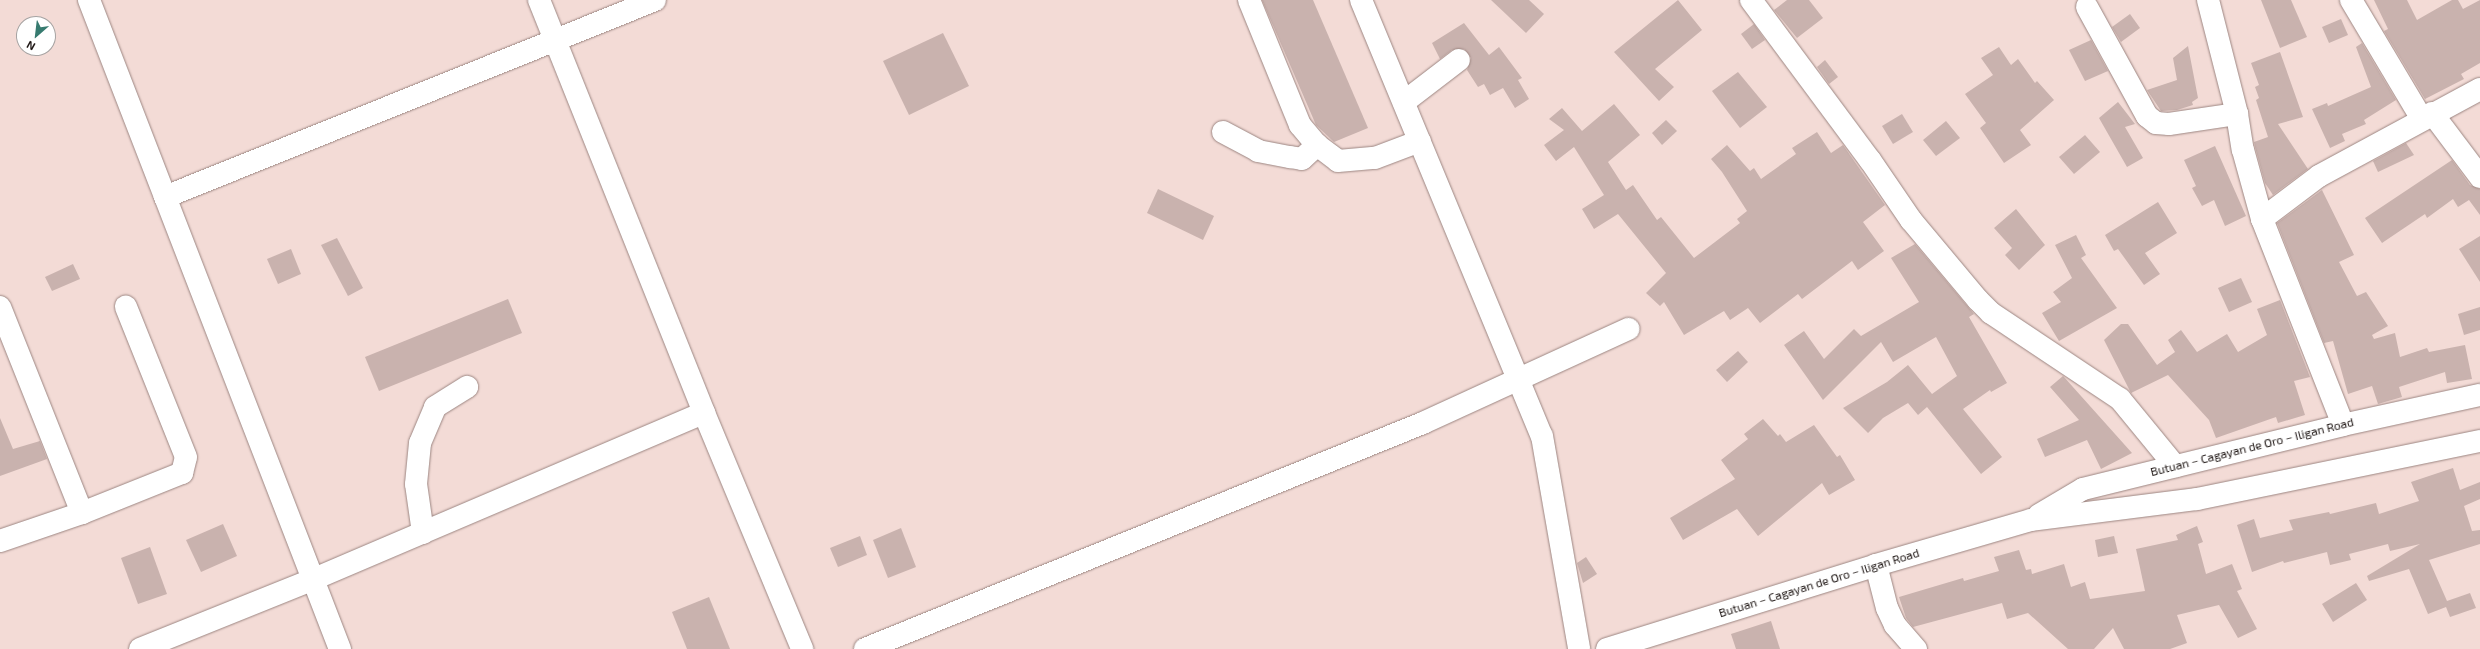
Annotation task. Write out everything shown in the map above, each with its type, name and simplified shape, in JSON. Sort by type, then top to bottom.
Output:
[{"type":"main road","points":[[89,0],[340,649]]},
{"type":"main road","points":[[540,0],[704,413],[802,649]]},
{"type":"main road","points":[[165,196],[556,42],[655,0]]},
{"type":"main road","points":[[1249,0],[1300,125],[1317,145],[1338,161],[1374,158],[1420,141]]},
{"type":"main road","points":[[1361,0],[1542,436],[1579,649]]},
{"type":"main road","points":[[1751,0],[1870,160],[1911,220],[1978,300],[1992,313],[2120,399],[2176,466]]},
{"type":"main road","points":[[2208,0],[2237,114],[2243,150],[2262,220],[2343,425]]},
{"type":"main road","points":[[2351,0],[2427,116],[2480,177]]},
{"type":"main road","points":[[2087,7],[2147,116],[2156,123],[2169,124],[2237,114]]},
{"type":"main road","points":[[1404,102],[1459,60]]},
{"type":"main road","points":[[2262,220],[2319,176],[2427,116],[2480,89]]},
{"type":"main road","points":[[1223,132],[1258,151],[1290,158],[1302,159],[1317,145]]},
{"type":"main road","points":[[0,307],[82,514]]},
{"type":"main road","points":[[0,540],[82,514],[173,479],[182,473],[186,466],[183,450],[126,307]]},
{"type":"main road","points":[[865,649],[1423,423],[1628,329]]},
{"type":"main road","points":[[423,532],[416,484],[420,443],[435,407],[467,387]]},
{"type":"main road","name":"Butuan – Cagayan de Oro – Iligan Road","points":[[2031,520],[2083,489],[2343,425],[2480,394]]},
{"type":"main road","points":[[140,649],[314,579],[704,413]]},
{"type":"main road","name":"Butuan – Cagayan de Oro – Iligan Road","points":[[1618,647],[1876,565],[2031,520],[2197,499],[2480,441]]},
{"type":"main road","points":[[1876,565],[1887,608],[1895,625],[1916,649]]},
{"type":"building","points":[[1262,0],[1313,0],[1368,128],[1334,142],[1316,125]]},
{"type":"building","points":[[1491,0],[1529,0],[1544,14],[1526,33]]},
{"type":"building","points":[[1678,0],[1702,30],[1655,69],[1674,87],[1659,101],[1614,52]]},
{"type":"building","points":[[1787,0],[1809,0],[1823,18],[1797,38],[1774,10]]},
{"type":"building","points":[[2261,0],[2291,0],[2307,37],[2280,48]]},
{"type":"building","points":[[2374,0],[2407,0],[2417,20],[2452,0],[2458,0],[2463,9],[2480,0],[2480,63],[2461,74],[2464,79],[2425,99],[2384,31],[2388,29]]},
{"type":"building","points":[[2130,14],[2140,28],[2121,42],[2112,27]]},
{"type":"building","points":[[2341,19],[2348,35],[2329,43],[2322,27]]},
{"type":"building","points":[[1464,23],[1489,55],[1499,47],[1522,78],[1518,80],[1529,99],[1515,108],[1503,88],[1490,95],[1484,84],[1478,87],[1467,70],[1471,58],[1464,49],[1452,50],[1440,59],[1432,43]]},
{"type":"building","points":[[1754,24],[1765,40],[1752,49],[1741,34]]},
{"type":"building","points":[[943,33],[969,86],[909,115],[883,61]]},
{"type":"building","points":[[2091,40],[2108,71],[2085,81],[2069,50]]},
{"type":"building","points":[[2362,43],[2396,100],[2364,120],[2366,124],[2342,134],[2345,141],[2330,148],[2312,109],[2327,103],[2328,106],[2371,87],[2356,47]]},
{"type":"building","points":[[2188,46],[2198,98],[2192,102],[2193,105],[2177,110],[2161,111],[2147,90],[2177,80],[2173,58]]},
{"type":"building","points":[[1999,47],[2011,65],[2018,59],[2035,83],[2037,81],[2054,100],[2020,130],[2031,145],[2004,163],[1980,128],[1986,123],[1965,94],[1993,75],[1981,58]]},
{"type":"building","points":[[2280,52],[2303,117],[2278,124],[2308,169],[2273,195],[2265,183],[2254,142],[2268,137],[2256,100],[2259,98],[2255,87],[2259,85],[2251,63]]},
{"type":"building","points":[[1825,60],[1838,77],[1829,84],[1817,67]]},
{"type":"building","points":[[1738,72],[1767,107],[1740,128],[1712,91]]},
{"type":"building","points":[[2118,102],[2135,124],[2125,127],[2143,158],[2127,167],[2099,118]]},
{"type":"building","points":[[1614,104],[1640,135],[1608,162],[1626,190],[1633,185],[1657,220],[1661,217],[1694,258],[1740,223],[1737,219],[1747,211],[1722,172],[1711,159],[1727,145],[1750,171],[1754,168],[1761,179],[1796,154],[1792,148],[1817,132],[1831,153],[1843,145],[1885,205],[1863,222],[1884,251],[1858,270],[1852,261],[1802,299],[1798,294],[1760,323],[1748,308],[1730,320],[1724,311],[1684,335],[1664,302],[1660,306],[1646,293],[1666,273],[1618,214],[1594,229],[1582,209],[1604,195],[1574,147],[1556,161],[1544,145],[1564,130],[1549,119],[1562,108],[1582,131]]},
{"type":"building","points":[[1902,114],[1913,132],[1893,144],[1882,126]]},
{"type":"building","points":[[1666,120],[1677,131],[1662,145],[1652,133]]},
{"type":"building","points":[[1946,121],[1960,138],[1936,156],[1923,140]]},
{"type":"building","points":[[2085,135],[2100,152],[2074,174],[2059,157]]},
{"type":"building","points":[[2406,143],[2414,155],[2378,172],[2373,161]]},
{"type":"building","points":[[2215,146],[2246,216],[2225,226],[2214,200],[2202,206],[2192,188],[2196,186],[2184,160]]},
{"type":"building","points":[[2452,160],[2470,185],[2480,189],[2480,215],[2469,200],[2458,207],[2453,199],[2427,218],[2425,214],[2382,243],[2365,218]]},
{"type":"building","points":[[1158,189],[1214,216],[1203,240],[1147,213]]},
{"type":"building","points":[[2322,190],[2354,255],[2339,262],[2357,296],[2366,292],[2388,326],[2372,335],[2374,339],[2395,333],[2400,357],[2427,348],[2429,352],[2465,345],[2472,379],[2447,383],[2445,372],[2399,387],[2402,397],[2378,404],[2372,386],[2348,394],[2333,341],[2324,343],[2277,223]]},
{"type":"building","points":[[2158,202],[2177,233],[2145,253],[2160,274],[2144,285],[2118,249],[2114,251],[2105,235]]},
{"type":"building","points":[[2016,209],[2045,245],[2019,270],[2005,255],[2012,248],[1994,228]]},
{"type":"building","points":[[2076,235],[2086,255],[2081,258],[2117,308],[2059,341],[2042,313],[2061,302],[2053,292],[2072,278],[2055,245]]},
{"type":"building","points":[[2480,236],[2480,282],[2459,249]]},
{"type":"building","points":[[337,238],[363,288],[348,296],[321,245]]},
{"type":"building","points":[[1915,244],[1974,314],[1969,317],[2007,383],[1991,392],[1990,390],[1963,409],[2002,457],[1981,474],[1927,407],[1918,415],[1908,403],[1883,418],[1868,433],[1843,408],[1887,382],[1908,365],[1932,394],[1957,376],[1936,337],[1893,362],[1881,342],[1823,400],[1784,345],[1804,331],[1824,359],[1854,329],[1861,336],[1919,302],[1891,258]]},
{"type":"building","points":[[291,249],[301,274],[278,284],[267,259]]},
{"type":"building","points":[[73,264],[80,279],[52,291],[45,277]]},
{"type":"building","points":[[2241,278],[2252,302],[2229,312],[2218,288]]},
{"type":"building","points":[[508,299],[522,333],[379,391],[365,357]]},
{"type":"building","points":[[2280,300],[2310,377],[2294,381],[2305,415],[2278,423],[2276,417],[2216,438],[2209,420],[2168,375],[2131,393],[2104,340],[2121,324],[2128,324],[2157,365],[2175,352],[2168,340],[2181,330],[2197,352],[2227,334],[2238,352],[2267,335],[2257,309]]},
{"type":"building","points":[[2480,307],[2480,330],[2464,335],[2458,314]]},
{"type":"building","points":[[1738,351],[1748,362],[1727,382],[1716,370]]},
{"type":"building","points":[[2063,376],[2132,453],[2101,469],[2087,440],[2045,457],[2037,439],[2079,420],[2050,387]]},
{"type":"building","points":[[0,418],[13,449],[40,441],[47,459],[0,476]]},
{"type":"building","points":[[1763,419],[1778,436],[1780,434],[1786,442],[1814,425],[1837,457],[1840,455],[1855,480],[1829,495],[1822,483],[1758,536],[1737,509],[1683,540],[1670,518],[1735,479],[1721,460],[1748,439],[1744,434]]},
{"type":"building","points":[[2453,468],[2460,490],[2480,482],[2480,499],[2464,506],[2472,531],[2480,530],[2480,544],[2429,560],[2447,601],[2470,593],[2476,608],[2450,617],[2446,607],[2428,614],[2409,569],[2369,581],[2367,576],[2420,544],[2390,551],[2388,544],[2349,554],[2351,560],[2330,565],[2327,552],[2284,563],[2283,561],[2252,572],[2237,525],[2254,519],[2260,538],[2293,530],[2289,520],[2329,512],[2330,514],[2376,503],[2379,514],[2419,501],[2411,482]]},
{"type":"building","points":[[223,524],[237,556],[201,572],[186,540]]},
{"type":"building","points":[[2197,526],[2203,542],[2198,544],[2206,574],[2232,564],[2242,589],[2237,591],[2257,629],[2238,638],[2219,605],[2177,615],[2187,643],[2170,649],[2124,649],[2113,628],[2094,649],[2068,649],[2028,613],[2007,619],[2002,603],[1913,627],[1906,618],[1899,597],[1963,578],[1964,581],[1999,571],[1994,557],[2019,550],[2026,570],[2031,569],[2032,574],[2064,564],[2071,587],[2085,582],[2090,599],[2145,591],[2136,549],[2178,540],[2176,535]]},
{"type":"building","points":[[901,528],[916,567],[888,578],[873,540]]},
{"type":"building","points":[[860,536],[867,555],[838,567],[830,548]]},
{"type":"building","points":[[2114,536],[2118,553],[2098,557],[2095,540]]},
{"type":"building","points":[[150,547],[167,594],[138,604],[121,558]]},
{"type":"building","points":[[1586,557],[1597,574],[1583,583],[1577,563]]},
{"type":"building","points":[[2356,583],[2367,600],[2333,622],[2322,604]]},
{"type":"building","points":[[709,597],[730,649],[687,649],[672,612]]},
{"type":"building","points":[[1771,621],[1780,649],[1736,649],[1731,634]]}]
